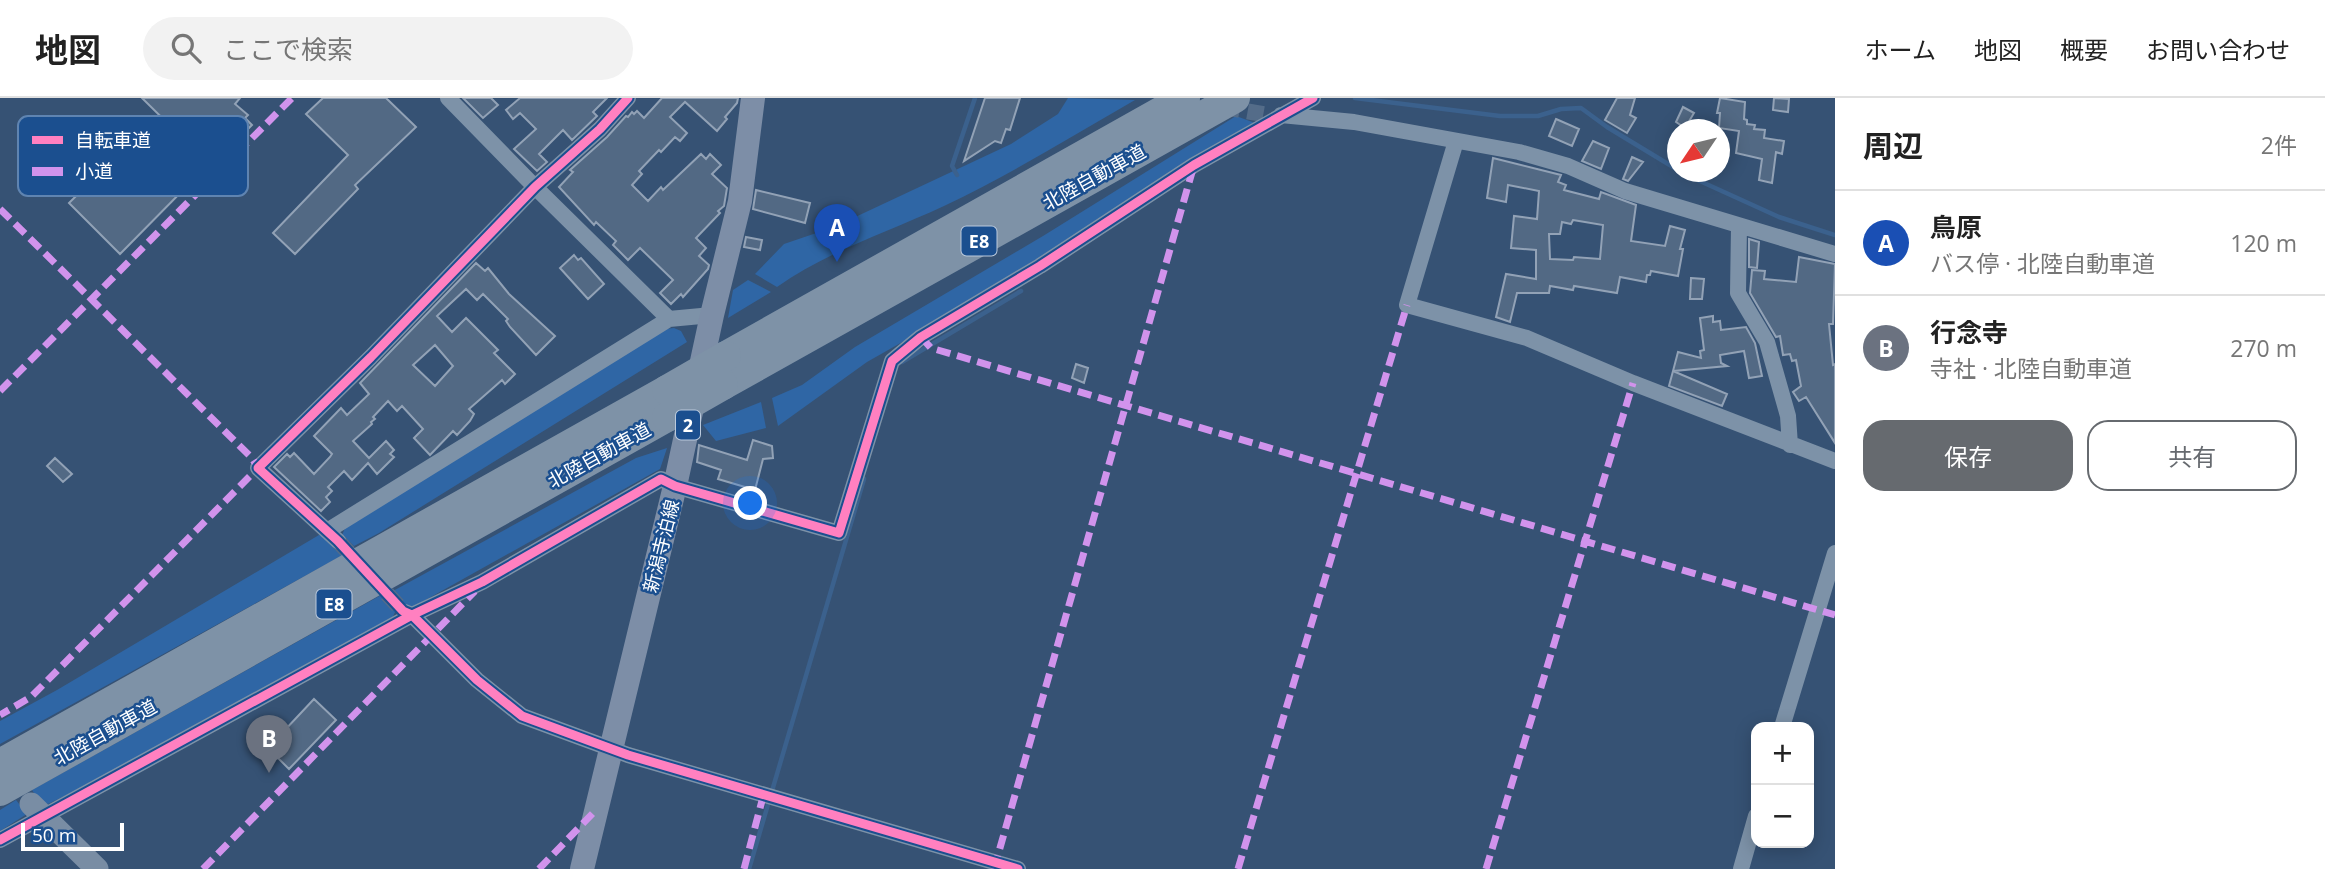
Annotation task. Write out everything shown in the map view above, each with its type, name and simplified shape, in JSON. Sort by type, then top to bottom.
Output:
[{"type":"highway","name":"北陸自動車道","points":[[0,791],[725,370],[1185,98]]},
{"type":"highway","name":"北陸自動車道","points":[[725,370],[1236,98]]},
{"type":"highway","name":"北陸自動車道","points":[[0,764],[667,403]]},
{"type":"main road","name":"新潟寺泊線","points":[[582,869],[675,485],[740,201],[753,98]]},
{"type":"street","points":[[448,98],[669,319]]},
{"type":"street","points":[[628,98],[600,130],[535,187],[371,358],[258,468],[332,536],[669,319],[712,316]]},
{"type":"street","points":[[0,840],[36,810],[407,613],[482,582],[661,479],[839,533],[892,361],[921,337],[1040,266],[1194,165],[1276,115],[1312,98]]},
{"type":"street","points":[[1276,115],[1354,122],[1519,152],[1556,163],[1625,191],[1835,254]]},
{"type":"street","points":[[1456,141],[1407,305],[1527,338],[1835,461]]},
{"type":"street","points":[[1739,226],[1738,293],[1767,342],[1788,416],[1790,445]]},
{"type":"street","points":[[1784,722],[1835,552]]},
{"type":"street","points":[[407,613],[477,680],[522,716],[611,750],[1018,869]]},
{"type":"street","points":[[36,810],[97,869]]},
{"type":"street","points":[[1741,869],[1751,834]]},
{"type":"shaded area","points":[[1068,98],[1135,100],[993,181],[944,206],[837,252],[777,287],[755,274],[784,244],[834,227],[1011,144],[1058,114]]},
{"type":"shaded area","points":[[1236,116],[1255,123],[934,324],[867,362],[778,426],[772,398],[802,385],[855,347],[1043,236]]},
{"type":"shaded area","points":[[748,280],[771,292],[728,318],[733,290]]},
{"type":"shaded area","points":[[674,328],[681,331],[687,342],[379,533],[354,546],[342,535],[347,524],[665,329]]},
{"type":"shaded area","points":[[761,402],[766,428],[716,441],[703,425]]},
{"type":"shaded area","points":[[667,448],[660,469],[413,607],[405,605],[393,591],[636,458]]},
{"type":"shaded area","points":[[319,535],[325,536],[343,555],[0,744],[0,721]]},
{"type":"shaded area","points":[[383,594],[396,610],[391,621],[218,712],[102,778],[48,804],[40,802],[32,790]]},
{"type":"shaded area","points":[[16,800],[27,814],[0,831],[0,810]]},
{"type":"building","points":[[142,98],[240,98],[235,104],[248,115],[247,116],[160,116]]},
{"type":"building","points":[[323,98],[386,98],[416,127],[355,185],[358,189],[295,254],[273,233],[348,155],[306,114]]},
{"type":"building","points":[[463,98],[491,98],[498,105],[483,118]]},
{"type":"building","points":[[520,98],[607,98],[593,112],[597,116],[572,140],[563,130],[539,154],[547,162],[537,171],[514,149],[536,129],[520,113],[513,119],[506,110]]},
{"type":"building","points":[[662,98],[738,98],[717,131],[685,102],[670,117],[687,133],[680,141],[675,137],[661,152],[659,150],[639,171],[642,174],[632,185],[648,201],[701,154],[706,159],[710,154],[721,165],[712,174],[727,188],[724,206],[696,238],[706,248],[699,256],[709,265],[708,269],[683,297],[681,294],[671,304],[660,293],[673,280],[640,248],[628,260],[613,245],[616,241],[596,222],[594,225],[559,187],[573,172],[570,170],[626,116],[637,111],[644,118]]},
{"type":"building","points":[[985,98],[1020,98],[1010,130],[1006,129],[1001,143],[995,141],[964,161]]},
{"type":"building","points":[[1617,98],[1635,98],[1630,115],[1636,118],[1627,133],[1605,120]]},
{"type":"building","points":[[1720,98],[1745,102],[1744,119],[1747,124],[1755,125],[1754,129],[1765,130],[1764,138],[1784,141],[1782,154],[1776,152],[1772,183],[1759,180],[1762,159],[1736,153],[1739,131],[1730,130],[1730,119],[1720,119],[1720,113],[1717,113]]},
{"type":"building","points":[[1774,98],[1789,99],[1788,112],[1773,110]]},
{"type":"building","points":[[1683,107],[1694,113],[1690,119],[1677,119]]},
{"type":"building","points":[[1556,119],[1579,129],[1572,146],[1549,136]]},
{"type":"building","points":[[1593,141],[1609,148],[1601,169],[1582,161]]},
{"type":"building","points":[[1632,157],[1643,162],[1628,181],[1623,179]]},
{"type":"building","points":[[1493,158],[1561,175],[1558,182],[1566,185],[1564,190],[1599,199],[1601,192],[1636,205],[1631,241],[1665,246],[1670,226],[1685,230],[1678,276],[1651,271],[1646,282],[1620,277],[1617,293],[1574,286],[1573,290],[1550,286],[1549,293],[1517,293],[1510,322],[1496,317],[1506,274],[1536,279],[1536,250],[1511,248],[1514,216],[1537,219],[1539,191],[1508,185],[1506,202],[1487,198]],"holes":[[[1573,220],[1603,225],[1600,259],[1550,259],[1549,234],[1560,234],[1562,222],[1571,224]]]},
{"type":"building","points":[[756,190],[810,203],[805,223],[753,209]]},
{"type":"building","points":[[76,196],[177,196],[120,254],[69,203]]},
{"type":"building","points":[[746,237],[762,240],[760,250],[744,247]]},
{"type":"building","points":[[1749,239],[1759,242],[1757,268],[1749,267]]},
{"type":"building","points":[[574,255],[578,260],[581,258],[604,284],[588,299],[560,268]]},
{"type":"building","points":[[1799,257],[1835,264],[1833,324],[1829,324],[1833,365],[1835,364],[1835,443],[1806,397],[1799,401],[1793,392],[1801,386],[1796,360],[1792,361],[1790,354],[1783,355],[1780,336],[1776,337],[1750,293],[1752,270],[1765,271],[1764,279],[1796,282]]},
{"type":"building","points":[[476,263],[485,271],[488,268],[509,294],[555,336],[536,355],[510,327],[506,321],[508,319],[483,294],[477,300],[466,289],[437,316],[452,332],[466,318],[498,350],[494,353],[515,374],[505,384],[502,380],[469,409],[474,414],[470,421],[457,435],[453,431],[430,455],[414,438],[423,429],[402,406],[397,411],[388,401],[373,417],[375,419],[372,424],[353,441],[369,458],[386,441],[394,450],[390,454],[394,457],[377,474],[368,463],[352,480],[344,471],[328,487],[332,491],[326,497],[330,502],[321,511],[274,467],[287,454],[290,457],[294,453],[314,474],[332,454],[314,436],[341,408],[347,415],[369,394],[360,383]],"holes":[[[435,345],[453,366],[435,386],[413,365]]]},
{"type":"building","points":[[1691,278],[1704,279],[1702,299],[1690,299]]},
{"type":"building","points":[[1713,316],[1713,322],[1720,321],[1721,330],[1746,327],[1755,343],[1762,376],[1749,378],[1744,351],[1720,355],[1721,363],[1727,366],[1673,371],[1678,352],[1701,358],[1700,351],[1704,350],[1700,318]]},
{"type":"building","points":[[1076,364],[1088,368],[1084,383],[1072,378]]},
{"type":"building","points":[[1673,371],[1727,394],[1722,406],[1669,386]]},
{"type":"building","points":[[753,440],[772,446],[773,458],[763,459],[755,490],[718,479],[721,470],[697,462],[699,445],[747,460]]},
{"type":"building","points":[[55,458],[72,474],[63,482],[47,466]]},
{"type":"building","points":[[314,699],[336,720],[289,769],[268,748]]},
{"type":"waterway","points":[[957,175],[952,166],[975,98]]},
{"type":"waterway","points":[[1355,98],[1500,116],[1538,116],[1561,109],[1581,108],[1667,163]]},
{"type":"waterway","points":[[1702,182],[1779,217],[1835,235]]},
{"type":"waterway","points":[[902,362],[1021,291]]},
{"type":"waterway","points":[[749,869],[864,479]]},
{"type":"tunnel","points":[[1224,107],[1268,115]]},
{"type":"tunnel","points":[[338,541],[403,611]]},
{"type":"marked path","points":[[248,142],[292,98]]},
{"type":"marked path","points":[[994,869],[1194,165]]},
{"type":"marked path","points":[[0,391],[194,196]]},
{"type":"marked path","points":[[0,209],[252,458],[258,468],[31,697],[0,715]]},
{"type":"marked path","points":[[1238,869],[1407,305]]},
{"type":"marked path","points":[[921,337],[931,348],[1835,615]]},
{"type":"marked path","points":[[1486,869],[1633,383]]},
{"type":"marked path","points":[[203,869],[475,591]]},
{"type":"marked path","points":[[744,869],[764,793]]},
{"type":"marked path","points":[[539,869],[595,811]]},
{"type":"cycle path","points":[[628,98],[600,129],[535,187],[371,357],[258,468],[338,541],[403,611],[412,615],[477,680],[522,716],[628,755],[1018,869]]},
{"type":"cycle path","points":[[0,840],[412,615],[482,582],[661,479],[675,486],[839,533],[892,361],[921,337],[1040,266],[1194,165],[1313,98]]},
{"type":"place","name":"鳥原","points":[[837,262]]},
{"type":"place","name":"行念寺","points":[[269,773]]}]
